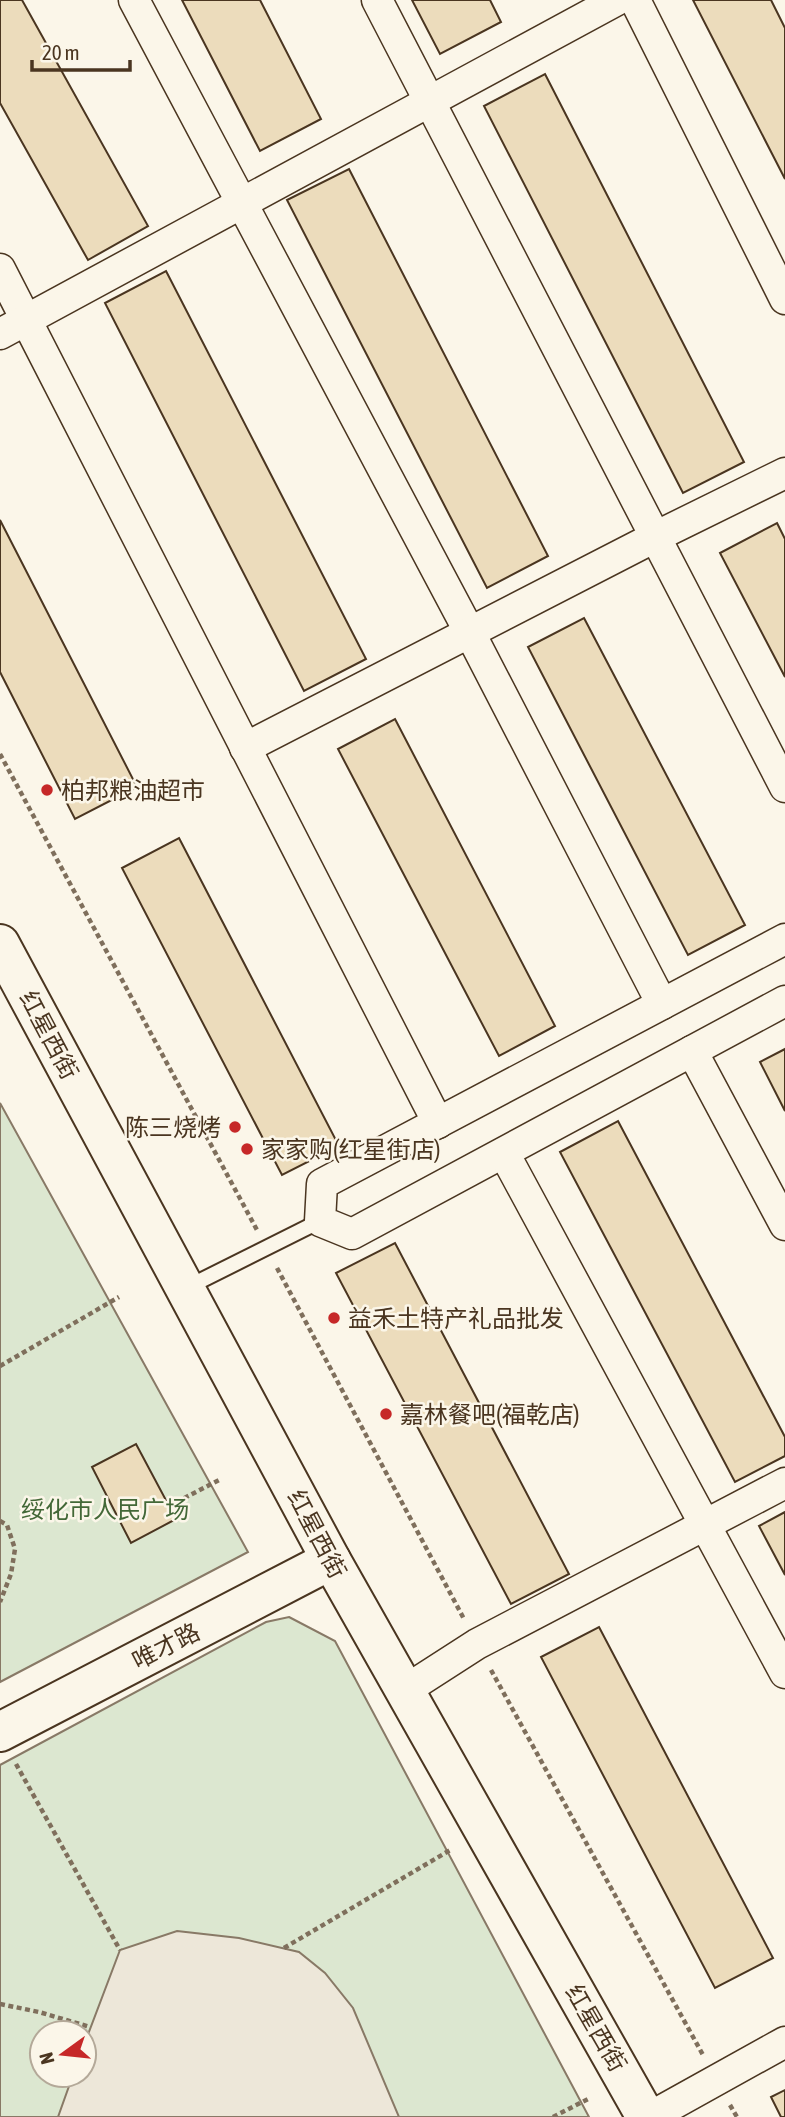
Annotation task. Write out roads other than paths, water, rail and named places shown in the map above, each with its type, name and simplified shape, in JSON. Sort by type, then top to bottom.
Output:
[{"type":"main road","name":"红星西街","points":[[0,944],[331,1560],[648,2117]]},
{"type":"main road","name":"唯才路","points":[[7,1746],[331,1560]]},
{"type":"street","points":[[134,0],[470,634],[662,1004]]},
{"type":"street","points":[[377,0],[785,787]]},
{"type":"street","points":[[13,327],[617,0]]},
{"type":"street","points":[[635,0],[785,299]]},
{"type":"street","points":[[0,270],[13,327],[245,748],[438,1123]]},
{"type":"street","points":[[245,748],[785,473]]},
{"type":"street","points":[[785,939],[322,1184],[320,1221],[352,1234],[785,1001]]},
{"type":"street","points":[[692,1051],[785,1225]]},
{"type":"street","points":[[504,1153],[785,1673]]},
{"type":"street","points":[[404,1691],[477,1644],[785,1483]]},
{"type":"street","points":[[648,2117],[785,2042]]},
{"type":"lane","points":[[185,1288],[320,1221]]},
{"type":"place","name":"柏邦粮油超市","points":[[47,790]]},
{"type":"place","name":"陈三烧烤","points":[[235,1127]]},
{"type":"place","name":"家家购(红星街店)","points":[[247,1149]]},
{"type":"place","name":"益禾土特产礼品批发","points":[[334,1318]]},
{"type":"place","name":"嘉林餐吧(福乾店)","points":[[386,1414]]},
{"type":"park label","name":"绥化市人民广场","points":[[105,1509]]}]
